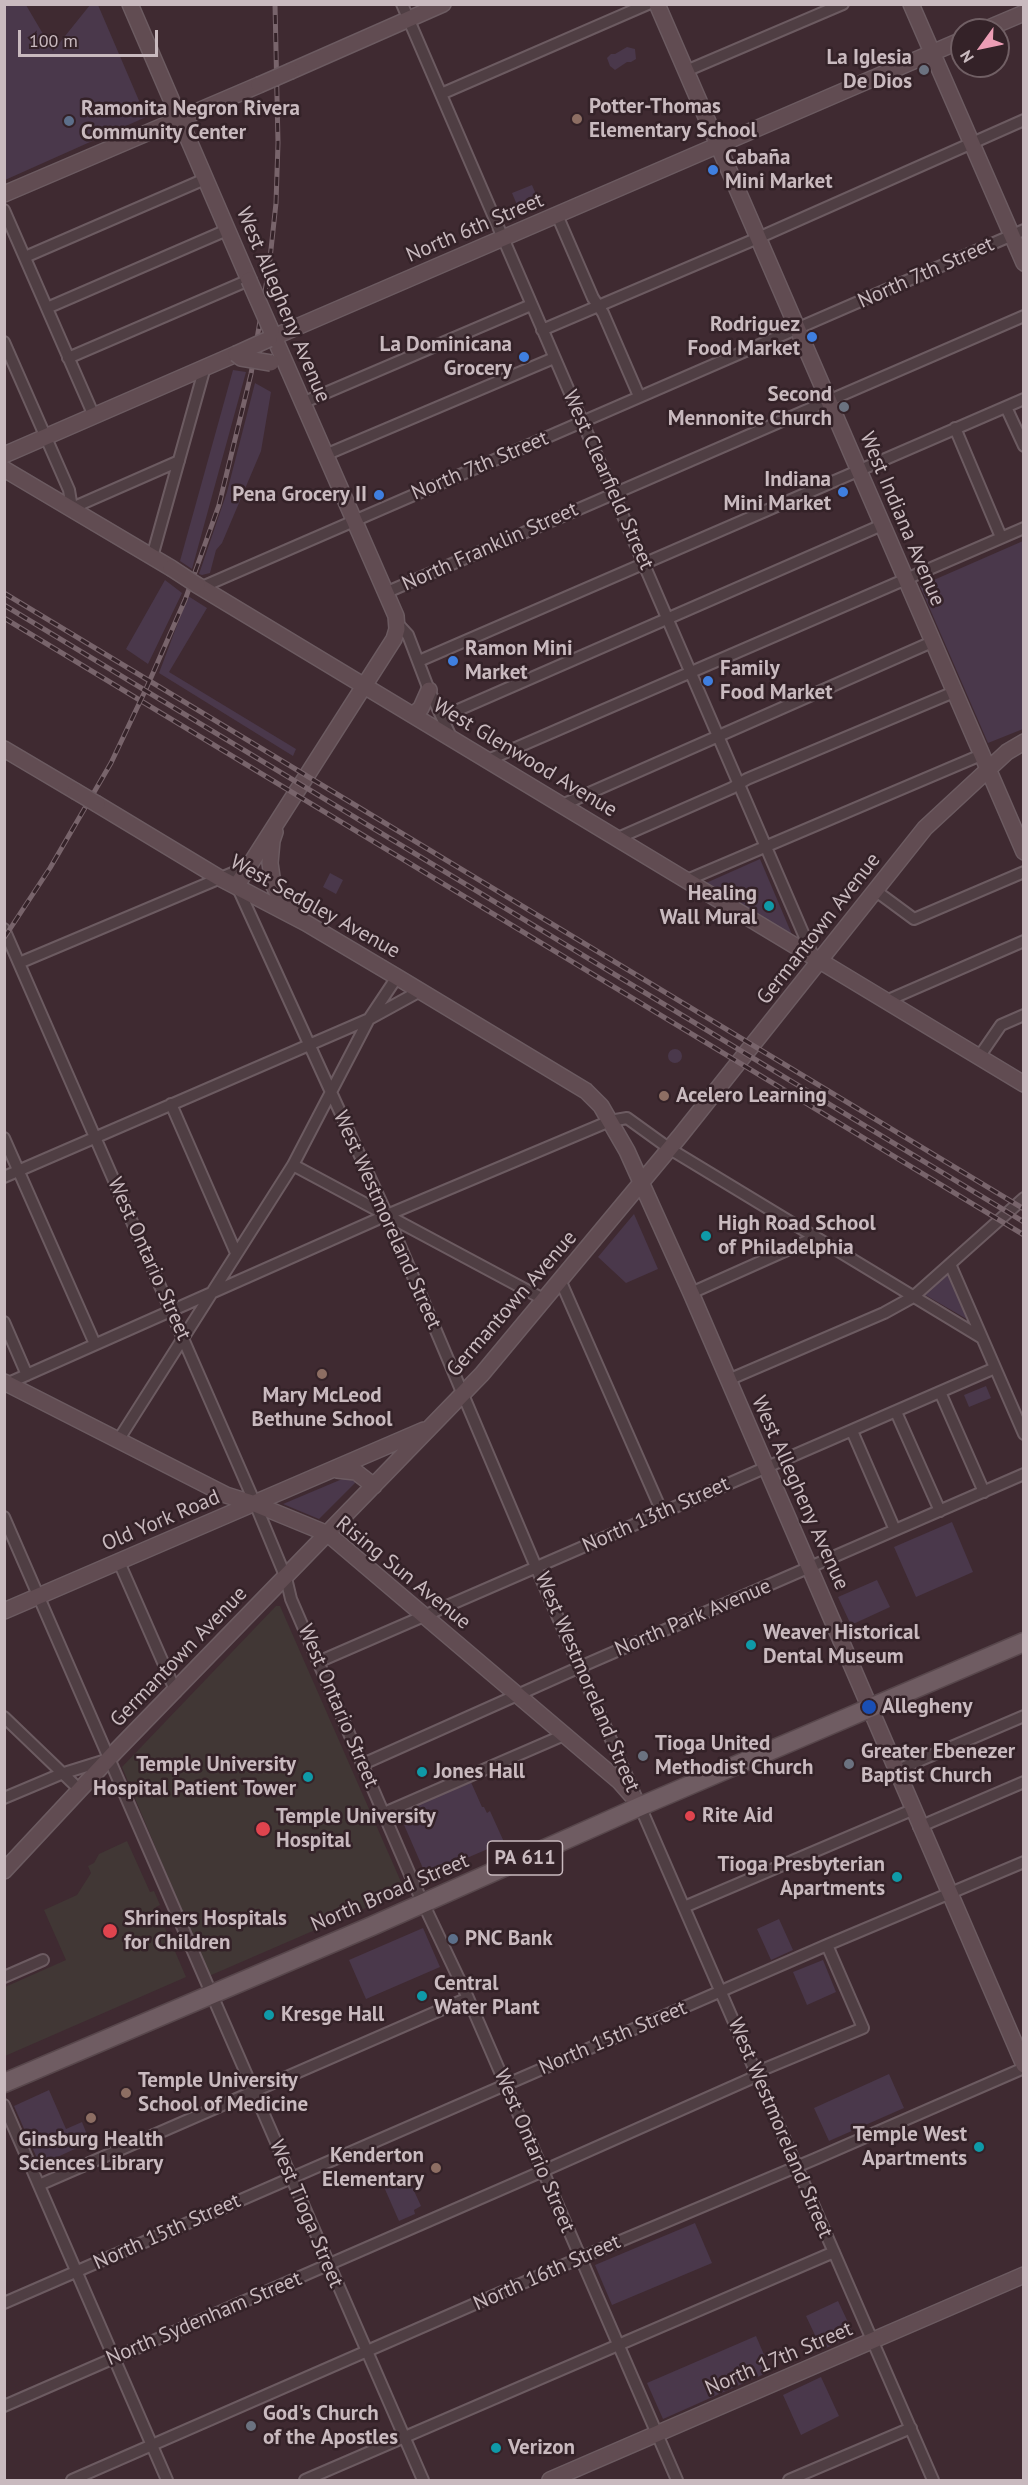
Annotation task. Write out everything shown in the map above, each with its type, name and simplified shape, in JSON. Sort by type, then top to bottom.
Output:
[{"type":"main road","name":"North Broad Street","points":[[4,2083],[424,1903],[868,1707],[1023,1642]]},
{"type":"street","name":"West Allegheny Avenue","points":[[130,4],[249,280],[271,335],[279,364],[302,403],[397,623],[404,628],[429,690],[452,738]]},
{"type":"street","name":"West Clearfield Street","points":[[402,4],[817,959]]},
{"type":"street","points":[[4,194],[443,4]]},
{"type":"street","points":[[441,94],[648,4]]},
{"type":"street","name":"West Indiana Avenue","points":[[657,4],[1023,852]]},
{"type":"street","points":[[686,71],[843,4]]},
{"type":"street","points":[[912,4],[972,142],[1018,233],[1023,263]]},
{"type":"street","name":"North 6th Street","points":[[4,455],[236,354],[271,335],[557,215],[950,45]]},
{"type":"street","points":[[542,330],[758,238],[1023,120]]},
{"type":"street","points":[[25,257],[205,179]]},
{"type":"street","points":[[4,210],[94,416]]},
{"type":"street","points":[[557,215],[639,396]]},
{"type":"street","points":[[47,308],[227,230]]},
{"type":"street","name":"North 7th Street","points":[[199,586],[1018,233]]},
{"type":"street","points":[[68,358],[249,280]]},
{"type":"street","points":[[302,403],[531,305]]},
{"type":"street","name":"North Franklin Street","points":[[386,593],[1023,316]]},
{"type":"street","points":[[4,342],[69,489],[72,508],[179,461]]},
{"type":"street","points":[[236,354],[241,358],[279,364]]},
{"type":"street","points":[[325,455],[554,358]]},
{"type":"street","points":[[4,372],[15,367]]},
{"type":"street","points":[[152,557],[205,367]]},
{"type":"street","points":[[419,661],[1023,399]]},
{"type":"street","points":[[1006,406],[1023,446]]},
{"type":"street","points":[[955,428],[1002,537]]},
{"type":"street","name":"West Glenwood Avenue","points":[[4,469],[1023,1084]]},
{"type":"street","points":[[442,717],[882,525]]},
{"type":"street","points":[[488,760],[692,674],[1023,528]]},
{"type":"street","points":[[237,885],[394,639],[397,623]]},
{"type":"street","points":[[562,805],[933,642]]},
{"type":"street","points":[[412,715],[421,708],[429,690]]},
{"type":"street","points":[[618,838],[954,692]]},
{"type":"street","name":"Germantown Avenue","points":[[4,1871],[462,1395],[561,1282],[670,1149],[817,959],[876,891],[925,828],[1007,752],[1023,742]]},
{"type":"street","name":"West Sedgley Avenue","points":[[4,748],[218,877],[306,923],[397,977],[586,1091],[601,1106]]},
{"type":"street","points":[[687,880],[981,755]]},
{"type":"street","points":[[281,817],[271,849],[273,884],[283,899],[306,923]]},
{"type":"street","points":[[19,963],[218,877],[249,866]]},
{"type":"street","points":[[876,891],[914,919],[1023,872]]},
{"type":"street","name":"West Westmoreland Street","points":[[237,885],[387,1215],[536,1567],[933,2481]]},
{"type":"street","name":"West Ontario Street","points":[[4,929],[255,1504],[318,1662],[468,1998],[677,2481]]},
{"type":"street","points":[[886,1001],[1023,942]]},
{"type":"street","points":[[119,1438],[293,1165],[369,1019],[397,977]]},
{"type":"street","points":[[4,1177],[369,1019],[420,991]]},
{"type":"street","points":[[979,1057],[1001,1025],[1023,1015]]},
{"type":"street","points":[[171,1104],[236,1253]]},
{"type":"street","name":"West Allegheny Avenue","points":[[601,1106],[627,1150],[691,1293],[1023,2066]]},
{"type":"street","points":[[5,1383],[210,1295],[387,1215],[610,1121],[627,1118],[670,1149],[982,1338]]},
{"type":"street","points":[[4,1138],[94,1344]]},
{"type":"street","points":[[293,1165],[545,1300]]},
{"type":"street","points":[[728,1380],[884,1313],[913,1297],[1023,1198]]},
{"type":"street","points":[[691,1293],[814,1238]]},
{"type":"street","points":[[950,1264],[1023,1434]]},
{"type":"street","points":[[561,1282],[662,1512]]},
{"type":"street","points":[[4,1322],[27,1375]]},
{"type":"street","name":"North 13th Street","points":[[318,1662],[995,1368]]},
{"type":"street","name":"Rising Sun Avenue","points":[[5,1383],[119,1438],[226,1495],[255,1504],[328,1534],[620,1782],[640,1806]]},
{"type":"street","points":[[940,1392],[984,1492]]},
{"type":"street","points":[[896,1412],[940,1511]]},
{"type":"street","name":"Old York Road","points":[[4,1611],[334,1470],[434,1424]]},
{"type":"street","points":[[852,1431],[895,1530]]},
{"type":"street","points":[[334,1470],[356,1472],[374,1486]]},
{"type":"street","name":"North Park Avenue","points":[[363,1764],[1023,1474]]},
{"type":"street","name":"West Tioga Street","points":[[4,1517],[423,2481]]},
{"type":"street","points":[[119,1562],[176,1692]]},
{"type":"street","points":[[895,1771],[1023,1716]]},
{"type":"street","points":[[5,1720],[80,1790]]},
{"type":"street","points":[[384,1813],[564,1735]]},
{"type":"street","points":[[4,1798],[61,1774],[110,1759]]},
{"type":"street","points":[[920,1827],[1023,1782]]},
{"type":"street","points":[[684,1907],[912,1810]]},
{"type":"street","name":"North 15th Street","points":[[4,2303],[1023,1862]]},
{"type":"street","name":"North Sydenham Street","points":[[4,2406],[543,2171],[750,2079],[757,2072],[863,2028],[827,1945]]},
{"type":"street","points":[[4,1977],[43,1960]]},
{"type":"street","points":[[39,2185],[468,1998]]},
{"type":"street","name":"North 16th Street","points":[[72,2481],[1023,2066]]},
{"type":"street","points":[[4,2105],[167,2481]]},
{"type":"street","points":[[305,2481],[834,2252]]},
{"type":"street","name":"North 17th Street","points":[[550,2481],[1023,2275]]},
{"type":"street","points":[[789,2481],[911,2428]]},
{"type":"shaded area","points":[[4,5],[26,5],[53,51],[90,5],[98,5],[146,117],[5,180]]},
{"type":"shaded area","points":[[627,47],[635,49],[636,59],[615,70],[610,66],[607,58]]},
{"type":"shaded area","points":[[532,185],[540,204],[520,212],[512,193]]},
{"type":"shaded area","points":[[233,370],[246,372],[192,569],[180,561]]},
{"type":"shaded area","points":[[255,383],[271,392],[261,451],[222,543],[216,550],[210,573],[202,575],[199,574],[227,492]]},
{"type":"shaded area","points":[[1023,541],[1023,729],[988,743],[920,586]]},
{"type":"shaded area","points":[[165,580],[182,593],[148,664],[126,649]]},
{"type":"shaded area","points":[[188,596],[207,608],[169,672],[296,749],[293,756],[159,673]]},
{"type":"shaded area","points":[[760,859],[793,937],[706,883]]},
{"type":"shaded area","points":[[330,873],[343,880],[336,894],[323,887]]},
{"type":"shaded area","points":[[672,1049],[678,1049],[682,1056],[678,1063],[672,1063],[668,1059],[668,1053]]},
{"type":"shaded area","points":[[634,1214],[658,1269],[626,1283],[598,1257]]},
{"type":"shaded area","points":[[948,1268],[970,1321],[922,1293]]},
{"type":"shaded area","points":[[986,1386],[991,1398],[969,1407],[964,1395]]},
{"type":"shaded area","points":[[347,1477],[357,1481],[319,1519],[283,1504]]},
{"type":"shaded area","points":[[952,1522],[973,1572],[916,1597],[894,1547]]},
{"type":"shaded area","points":[[877,1580],[890,1607],[851,1625],[838,1597]]},
{"type":"shaded area","name":"Temple University Hospital","points":[[276,1606],[280,1606],[405,1891],[209,1976],[122,1767]]},
{"type":"shaded area","points":[[470,1780],[482,1807],[487,1813],[490,1811],[504,1842],[432,1873],[430,1871],[425,1873],[398,1811]]},
{"type":"shaded area","name":"Shriners Hospitals for Children","points":[[127,1841],[150,1892],[154,1891],[160,1905],[156,1907],[186,1977],[5,2056],[5,1987],[66,1960],[44,1910],[77,1895],[91,1873],[88,1866],[94,1863],[99,1854]]},
{"type":"shaded area","points":[[779,1919],[793,1950],[771,1960],[757,1929]]},
{"type":"shaded area","points":[[423,1928],[440,1967],[366,1999],[349,1960]]},
{"type":"shaded area","points":[[823,1960],[836,1992],[807,2005],[793,1972]]},
{"type":"shaded area","points":[[889,2074],[904,2108],[829,2141],[814,2108]]},
{"type":"shaded area","points":[[49,2090],[66,2129],[82,2122],[90,2142],[40,2165],[14,2106]]},
{"type":"shaded area","points":[[400,2180],[402,2183],[409,2180],[421,2206],[414,2210],[415,2214],[399,2221],[384,2187]]},
{"type":"shaded area","points":[[695,2223],[712,2263],[612,2305],[595,2265]]},
{"type":"shaded area","points":[[838,2301],[854,2335],[822,2350],[806,2316]]},
{"type":"shaded area","points":[[756,2336],[771,2371],[663,2419],[647,2383]]},
{"type":"shaded area","points":[[821,2377],[839,2416],[801,2435],[783,2395]]},
{"type":"railway","points":[[4,938],[50,868],[111,763],[185,600],[219,505],[251,374],[269,268],[276,203],[278,143],[275,4]]},
{"type":"railway","points":[[4,593],[1024,1209]]},
{"type":"railway","points":[[4,605],[1024,1222]]},
{"type":"railway","points":[[4,618],[1024,1235]]},
{"type":"place","name":"La Iglesia De Dios","points":[[924,70]]},
{"type":"place","name":"Potter-Thomas Elementary School","points":[[577,119]]},
{"type":"place","name":"Ramonita Negron Rivera Community Center","points":[[69,121]]},
{"type":"place","name":"Cabaña Mini Market","points":[[713,170]]},
{"type":"place","name":"Rodriguez Food Market","points":[[812,337]]},
{"type":"place","name":"La Dominicana Grocery","points":[[524,357]]},
{"type":"place","name":"Second Mennonite Church","points":[[844,407]]},
{"type":"place","name":"Indiana Mini Market","points":[[843,492]]},
{"type":"place","name":"Pena Grocery II","points":[[379,495]]},
{"type":"place","name":"Ramon Mini Market","points":[[453,661]]},
{"type":"place","name":"Family Food Market","points":[[708,681]]},
{"type":"place","name":"Healing Wall Mural","points":[[769,906]]},
{"type":"place","name":"Acelero Learning","points":[[664,1096]]},
{"type":"place","name":"High Road School of Philadelphia","points":[[706,1236]]},
{"type":"place","name":"Mary McLeod Bethune School","points":[[322,1374]]},
{"type":"place","name":"Weaver Historical Dental Museum","points":[[751,1645]]},
{"type":"place","name":"Allegheny","points":[[869,1707]]},
{"type":"place","name":"Tioga United Methodist Church","points":[[643,1756]]},
{"type":"place","name":"Greater Ebenezer Baptist Church","points":[[849,1764]]},
{"type":"place","name":"Jones Hall","points":[[422,1772]]},
{"type":"place","name":"Temple University Hospital Patient Tower","points":[[308,1777]]},
{"type":"place","name":"Rite Aid","points":[[690,1816]]},
{"type":"place","name":"Temple University Hospital","points":[[263,1829]]},
{"type":"place","name":"Tioga Presbyterian Apartments","points":[[897,1877]]},
{"type":"place","name":"Shriners Hospitals for Children","points":[[110,1931]]},
{"type":"place","name":"PNC Bank","points":[[453,1939]]},
{"type":"place","name":"Central Water Plant","points":[[422,1996]]},
{"type":"place","name":"Kresge Hall","points":[[269,2015]]},
{"type":"place","name":"Temple University School of Medicine","points":[[126,2093]]},
{"type":"place","name":"Ginsburg Health Sciences Library","points":[[91,2118]]},
{"type":"place","name":"Temple West Apartments","points":[[979,2147]]},
{"type":"place","name":"Kenderton Elementary","points":[[436,2168]]},
{"type":"place","name":"God's Church of the Apostles","points":[[251,2426]]},
{"type":"place","name":"Verizon","points":[[496,2448]]}]
